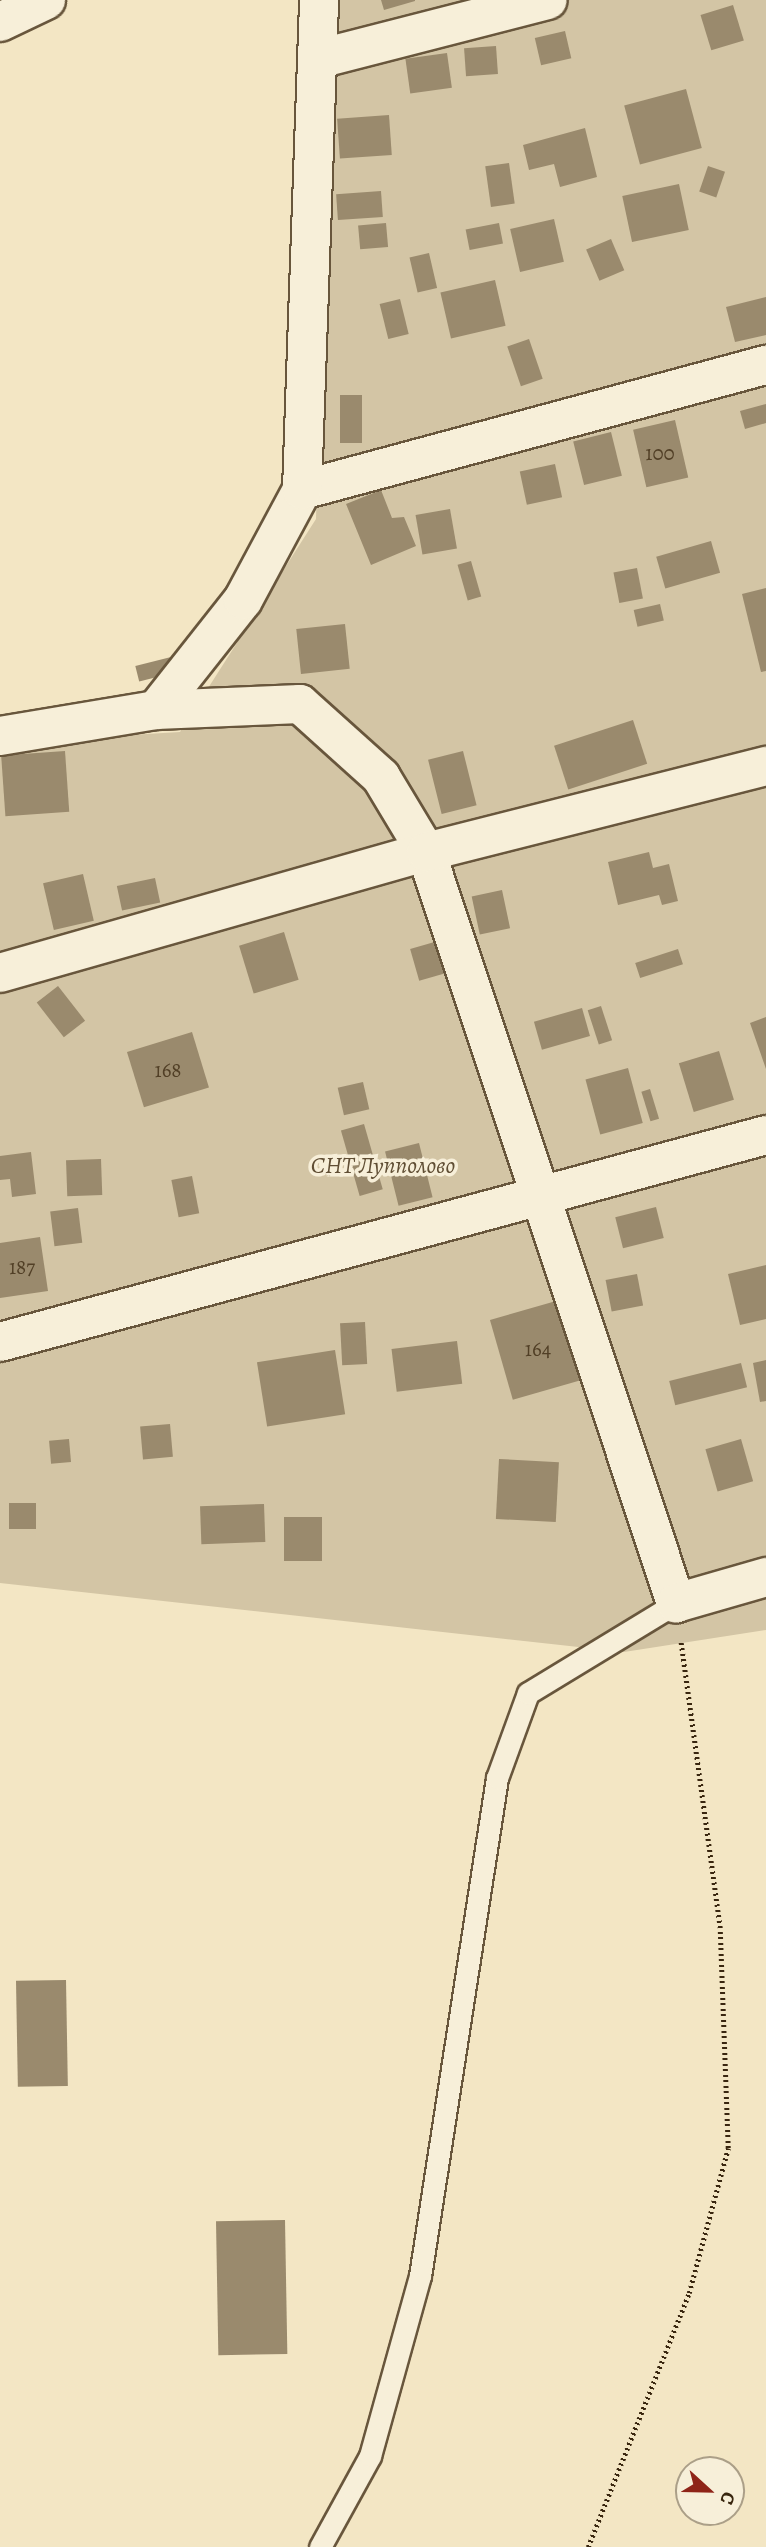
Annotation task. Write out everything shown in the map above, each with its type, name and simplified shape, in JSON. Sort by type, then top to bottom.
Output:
[{"type":"street","points":[[0,22],[46,0]]},
{"type":"street","points":[[156,710],[243,600],[302,489],[319,0]]},
{"type":"street","points":[[318,59],[548,0]]},
{"type":"street","points":[[302,489],[766,365]]},
{"type":"street","points":[[0,736],[156,710],[300,704],[381,777],[426,852],[676,1603],[766,1577]]},
{"type":"street","points":[[0,973],[426,852],[766,766]]},
{"type":"street","points":[[0,1342],[766,1135]]},
{"type":"lane","points":[[320,2547],[370,2456],[421,2276],[497,1778],[528,1693],[676,1603]]},
{"type":"path","points":[[588,2547],[689,2293],[728,2148],[720,1928],[676,1603]]},
{"type":"green space","name":"СНТ Лупполово","points":[[329,0],[766,0],[766,1630],[624,1652],[0,1583],[0,749],[30,741],[180,732],[316,519]]},
{"type":"building","points":[[381,0],[415,0],[415,1],[384,10]]},
{"type":"building","points":[[733,5],[744,40],[711,50],[700,15]]},
{"type":"building","points":[[565,31],[571,58],[541,65],[535,38]]},
{"type":"building","points":[[496,46],[498,74],[466,76],[464,48]]},
{"type":"building","points":[[447,53],[452,88],[410,94],[405,59]]},
{"type":"building","points":[[686,89],[702,148],[640,164],[624,106]]},
{"type":"building","points":[[389,115],[392,155],[340,159],[337,119]]},
{"type":"building","points":[[585,128],[597,177],[560,187],[554,164],[529,170],[523,145]]},
{"type":"building","points":[[509,163],[515,204],[491,207],[485,166]]},
{"type":"building","points":[[708,166],[725,172],[716,197],[699,192]]},
{"type":"building","points":[[679,184],[689,230],[632,242],[622,196]]},
{"type":"building","points":[[381,191],[383,217],[338,220],[336,194]]},
{"type":"building","points":[[554,219],[564,262],[520,272],[510,229]]},
{"type":"building","points":[[386,223],[388,247],[360,249],[358,225]]},
{"type":"building","points":[[499,223],[503,244],[470,250],[466,229]]},
{"type":"building","points":[[611,239],[624,270],[599,281],[586,250]]},
{"type":"building","points":[[429,253],[437,288],[418,293],[410,257]]},
{"type":"building","points":[[495,280],[506,326],[451,338],[440,293]]},
{"type":"building","points":[[766,297],[766,335],[735,342],[726,307]]},
{"type":"building","points":[[400,299],[409,334],[388,339],[380,304]]},
{"type":"building","points":[[529,339],[543,379],[521,386],[507,346]]},
{"type":"building","points":[[340,395],[362,395],[362,443],[340,443]]},
{"type":"building","points":[[766,404],[766,423],[745,429],[740,411]]},
{"type":"building","points":[[675,420],[688,477],[646,487],[633,430]]},
{"type":"building","points":[[611,432],[622,476],[584,485],[573,441]]},
{"type":"building","points":[[555,464],[562,497],[527,505],[520,471]]},
{"type":"building","points":[[381,490],[392,518],[404,517],[416,546],[371,565],[346,504]]},
{"type":"building","points":[[450,509],[457,548],[422,554],[416,515]]},
{"type":"building","points":[[711,541],[720,573],[665,588],[656,557]]},
{"type":"building","points":[[471,561],[481,597],[468,600],[458,565]]},
{"type":"building","points":[[637,568],[643,598],[619,603],[613,573]]},
{"type":"building","points":[[766,588],[766,671],[761,672],[742,594]]},
{"type":"building","points":[[660,604],[664,621],[638,627],[634,610]]},
{"type":"building","points":[[345,624],[350,669],[301,674],[296,629]]},
{"type":"building","points":[[179,655],[183,671],[139,681],[135,666]]},
{"type":"building","points":[[633,720],[647,764],[568,789],[554,746]]},
{"type":"building","points":[[65,751],[69,812],[5,816],[1,755]]},
{"type":"building","points":[[463,751],[477,805],[442,814],[428,760]]},
{"type":"building","points":[[649,852],[653,868],[669,864],[678,901],[662,905],[659,895],[618,905],[608,862]]},
{"type":"building","points":[[83,874],[94,921],[54,930],[43,883]]},
{"type":"building","points":[[155,878],[160,902],[122,911],[117,886]]},
{"type":"building","points":[[502,890],[510,928],[480,935],[472,896]]},
{"type":"building","points":[[284,932],[299,980],[254,994],[239,946]]},
{"type":"building","points":[[438,941],[447,973],[419,981],[410,949]]},
{"type":"building","points":[[678,949],[683,964],[640,978],[635,963]]},
{"type":"building","points":[[58,986],[85,1021],[64,1037],[37,1003]]},
{"type":"building","points":[[601,1006],[612,1040],[599,1045],[588,1010]]},
{"type":"building","points":[[582,1008],[590,1036],[542,1050],[534,1022]]},
{"type":"building","points":[[766,1017],[766,1069],[750,1023]]},
{"type":"building","points":[[192,1032],[209,1087],[144,1107],[127,1052]]},
{"type":"building","points":[[719,1051],[734,1100],[694,1112],[679,1063]]},
{"type":"building","points":[[628,1068],[643,1123],[600,1134],[585,1079]]},
{"type":"building","points":[[363,1082],[369,1109],[344,1115],[338,1088]]},
{"type":"building","points":[[650,1089],[659,1119],[650,1121],[641,1092]]},
{"type":"building","points":[[364,1124],[383,1189],[360,1196],[341,1131]]},
{"type":"building","points":[[419,1143],[433,1197],[399,1206],[385,1151]]},
{"type":"building","points":[[31,1152],[36,1194],[12,1197],[10,1179],[0,1180],[0,1156]]},
{"type":"building","points":[[101,1159],[102,1195],[67,1196],[66,1160]]},
{"type":"building","points":[[192,1176],[199,1213],[179,1217],[171,1180]]},
{"type":"building","points":[[656,1207],[664,1238],[623,1248],[615,1217]]},
{"type":"building","points":[[78,1208],[82,1243],[54,1246],[50,1211]]},
{"type":"building","points":[[40,1237],[48,1291],[0,1298],[0,1243]]},
{"type":"building","points":[[766,1265],[766,1319],[740,1325],[728,1274]]},
{"type":"building","points":[[637,1274],[643,1305],[612,1312],[606,1280]]},
{"type":"building","points":[[563,1299],[586,1379],[513,1400],[490,1320]]},
{"type":"building","points":[[365,1322],[367,1364],[342,1365],[340,1323]]},
{"type":"building","points":[[457,1341],[462,1384],[397,1392],[391,1349]]},
{"type":"building","points":[[335,1350],[345,1414],[267,1427],[257,1362]]},
{"type":"building","points":[[766,1360],[766,1401],[760,1402],[753,1363]]},
{"type":"building","points":[[741,1363],[747,1387],[675,1405],[669,1381]]},
{"type":"building","points":[[170,1424],[173,1457],[143,1459],[140,1427]]},
{"type":"building","points":[[69,1439],[71,1462],[51,1464],[49,1441]]},
{"type":"building","points":[[741,1439],[753,1481],[718,1491],[705,1449]]},
{"type":"building","points":[[499,1459],[559,1462],[556,1522],[496,1519]]},
{"type":"building","points":[[9,1503],[36,1503],[36,1529],[9,1529]]},
{"type":"building","points":[[264,1504],[265,1542],[201,1544],[200,1506]]},
{"type":"building","points":[[284,1517],[322,1517],[322,1561],[284,1561]]},
{"type":"building","points":[[66,1980],[68,2086],[18,2087],[16,1981]]},
{"type":"building","points":[[285,2220],[287,2354],[218,2355],[216,2221]]}]
